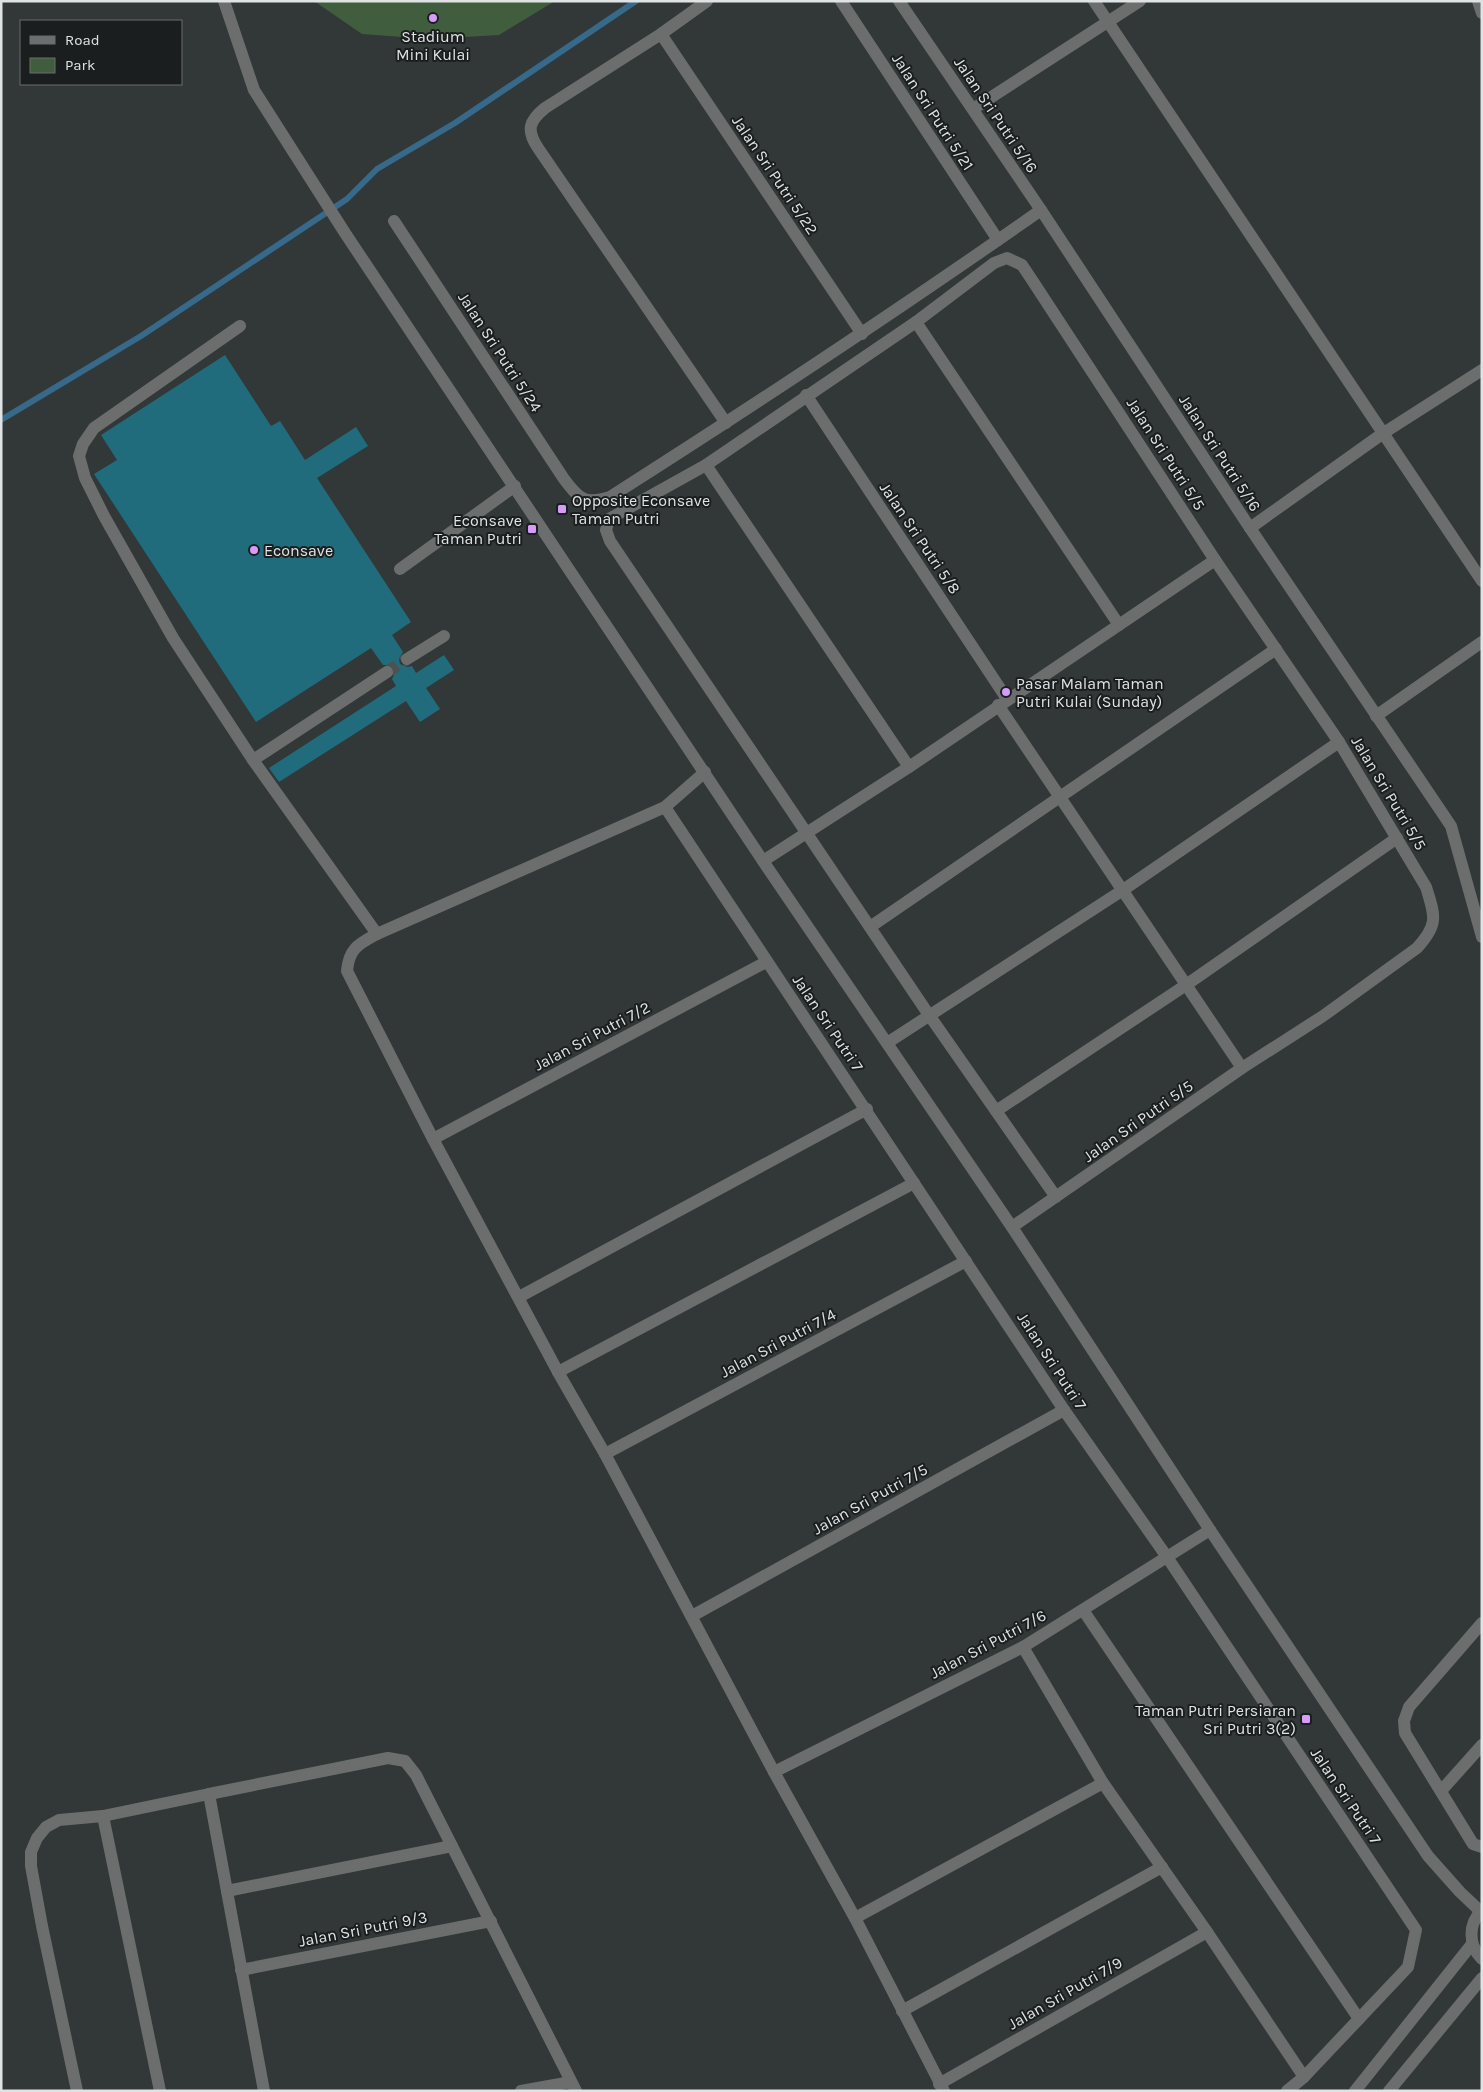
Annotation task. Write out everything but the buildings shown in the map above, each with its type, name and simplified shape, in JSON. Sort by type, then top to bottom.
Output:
[{"type":"street","points":[[224,1],[254,90],[346,234],[763,861],[1012,1227],[1210,1530],[1428,1856],[1460,1892],[1481,1911],[1474,1921],[1471,1932],[1472,1944],[1482,1959]]},
{"type":"street","points":[[707,1],[661,34],[545,108],[535,116],[530,127],[532,138],[726,423],[862,334],[1041,210]]},
{"type":"street","name":"Jalan Sri Putri 5/21","points":[[841,1],[998,240]]},
{"type":"street","name":"Jalan Sri Putri 5/16","points":[[900,1],[1041,210],[1250,528],[1451,826],[1482,937]]},
{"type":"street","points":[[1094,1],[1482,581]]},
{"type":"street","points":[[973,110],[1140,1]]},
{"type":"street","points":[[1478,1],[1482,13]]},
{"type":"street","name":"Jalan Sri Putri 5/22","points":[[661,34],[862,334]]},
{"type":"street","name":"Jalan Sri Putri 5/24","points":[[394,221],[559,471],[582,500],[596,502],[610,497],[726,423]]},
{"type":"street","name":"Jalan Sri Putri 5/5","points":[[916,322],[994,263],[1007,258],[1022,266],[1215,560],[1339,742],[1426,887],[1433,909],[1433,926],[1427,937],[1417,948],[1323,1016],[1242,1068],[1012,1227]]},
{"type":"street","points":[[1056,1197],[929,1015],[805,832],[610,541],[606,530],[609,519],[706,465],[806,395],[916,322],[1119,625]]},
{"type":"street","points":[[240,326],[94,428],[83,444],[79,456],[86,478],[104,516],[173,638],[253,760],[377,934]]},
{"type":"street","points":[[1250,528],[1382,434],[1482,370]]},
{"type":"street","name":"Jalan Sri Putri 5/8","points":[[806,395],[1003,702],[1060,796],[1242,1068]]},
{"type":"street","points":[[706,465],[909,767]]},
{"type":"street","points":[[400,569],[515,486]]},
{"type":"street","points":[[763,861],[805,832],[909,767],[1215,560]]},
{"type":"street","points":[[407,659],[444,636]]},
{"type":"street","points":[[1376,716],[1482,642]]},
{"type":"street","points":[[870,927],[1276,649]]},
{"type":"street","points":[[253,760],[387,672]]},
{"type":"street","points":[[887,1043],[1123,890],[1339,742]]},
{"type":"street","points":[[705,772],[665,807],[377,934],[356,947],[348,958],[347,971],[433,1139],[558,1372],[605,1454],[774,1772],[855,1918],[942,2087]]},
{"type":"street","name":"Jalan Sri Putri 7","points":[[665,807],[1064,1410],[1167,1557],[1416,1930],[1408,1967],[1359,2019]]},
{"type":"street","points":[[996,1111],[1186,985],[1397,838]]},
{"type":"street","name":"Jalan Sri Putri 7/2","points":[[433,1139],[766,962]]},
{"type":"street","points":[[519,1297],[866,1109]]},
{"type":"street","points":[[558,1372],[914,1183]]},
{"type":"street","name":"Jalan Sri Putri 7/4","points":[[605,1454],[966,1261]]},
{"type":"street","name":"Jalan Sri Putri 7/5","points":[[692,1616],[1064,1410]]},
{"type":"street","name":"Jalan Sri Putri 7/6","points":[[774,1772],[1023,1648],[1210,1530]]},
{"type":"street","points":[[1083,1610],[1359,2019],[1304,2077],[1287,2091]]},
{"type":"street","points":[[1478,1846],[1441,1792],[1405,1733],[1404,1721],[1409,1707],[1482,1622]]},
{"type":"street","points":[[1023,1648],[1103,1783],[1207,1932],[1304,2077]]},
{"type":"street","points":[[1441,1792],[1482,1745]]},
{"type":"street","points":[[77,2091],[31,1866],[31,1852],[37,1838],[46,1827],[59,1820],[103,1816],[388,1758],[405,1761],[416,1775],[573,2086],[521,2091]]},
{"type":"street","points":[[855,1918],[1103,1783]]},
{"type":"street","points":[[209,1794],[264,2091]]},
{"type":"street","points":[[103,1816],[160,2091]]},
{"type":"street","points":[[227,1891],[452,1846]]},
{"type":"street","points":[[902,2011],[1162,1867]]},
{"type":"street","name":"Jalan Sri Putri 9/3","points":[[241,1970],[491,1921]]},
{"type":"street","name":"Jalan Sri Putri 7/9","points":[[942,2087],[1207,1932]]},
{"type":"street","points":[[1355,2091],[1472,1944]]},
{"type":"street","points":[[1389,2091],[1482,1978]]},
{"type":"green space","name":"Stadium Mini Kulai","points":[[314,1],[555,1],[499,35],[430,39],[362,34]]},
{"type":"waterway","points":[[1,420],[141,336],[347,199],[377,169],[455,123],[636,1]]},
{"type":"tunnel","points":[[387,672],[407,659]]},
{"type":"place","name":"Stadium Mini Kulai","points":[[433,18]]},
{"type":"place","name":"Opposite Econsave Taman Putri","points":[[562,509]]},
{"type":"place","name":"Econsave Taman Putri","points":[[532,529]]},
{"type":"place","name":"Econsave","points":[[254,550]]},
{"type":"place","name":"Pasar Malam Taman Putri Kulai (Sunday)","points":[[1006,692]]},
{"type":"place","name":"Taman Putri Persiaran Sri Putri 3(2)","points":[[1306,1719]]}]
